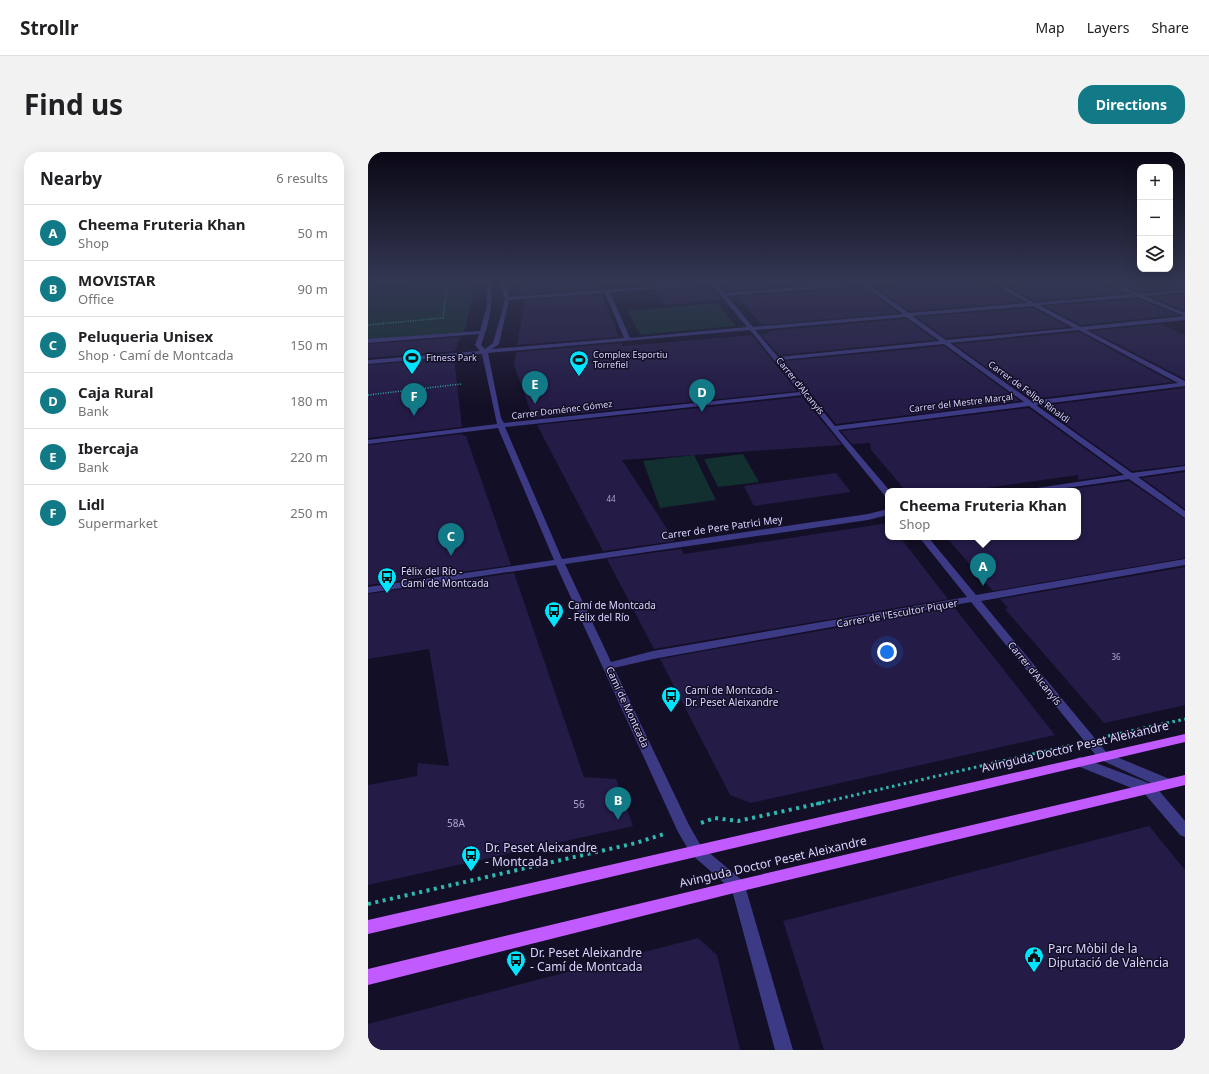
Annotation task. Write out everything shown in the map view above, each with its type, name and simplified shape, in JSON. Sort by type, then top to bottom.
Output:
[{"type":"main road","name":"Avinguda Doctor Peset Aleixandre","points":[[368,927],[696,850],[793,830],[1184,738]]},
{"type":"main road","name":"Avinguda Doctor Peset Aleixandre","points":[[368,977],[738,886],[1185,780]]},
{"type":"street","name":"Camí de Montcada","points":[[486,322],[478,345],[485,352],[498,418],[559,562],[609,666],[683,828],[696,850],[738,886]]},
{"type":"street","points":[[485,352],[496,344],[501,322]]},
{"type":"street","points":[[620,322],[628,340]]},
{"type":"street","name":"Carrer d'Alcanyís","points":[[745,322],[778,358],[885,490]]},
{"type":"street","points":[[368,362],[831,322]]},
{"type":"street","name":"Carrer de Felipe Rinaldi","points":[[917,322],[1185,515]]},
{"type":"street","points":[[1067,322],[1185,384]]},
{"type":"street","points":[[778,358],[1148,322]]},
{"type":"street","points":[[368,341],[483,332]]},
{"type":"street","name":"Carrer del Mestre Marçal","points":[[834,428],[1185,384]]},
{"type":"street","name":"Carrer Doménec Gómez","points":[[368,442],[501,427],[540,421],[805,393]]},
{"type":"street","points":[[1050,488],[1185,468]]},
{"type":"street","name":"Carrer de Pere Patrici Mey","points":[[368,590],[860,518],[885,513]]},
{"type":"street","name":"Carrer d'Alcanyís","points":[[926,540],[1103,756],[1167,784]]},
{"type":"street","name":"Carrer de l'Escultor Piquer","points":[[609,666],[653,655],[1185,562]]},
{"type":"street","points":[[1080,762],[1149,789],[1185,831]]},
{"type":"street","points":[[738,886],[784,1050]]},
{"type":"path","points":[[368,325],[401,322]]},
{"type":"path","points":[[368,395],[461,384]]},
{"type":"path","points":[[1103,738],[1185,718]]},
{"type":"path","points":[[715,818],[738,821],[765,816],[1062,747]]},
{"type":"path","points":[[368,904],[644,840]]},
{"type":"green space","points":[[368,322],[467,322],[464,332],[368,340]]},
{"type":"green space","points":[[633,322],[733,322],[736,326],[640,335]]},
{"type":"green space","points":[[743,454],[759,482],[718,487],[704,459]]},
{"type":"green space","points":[[694,455],[716,500],[660,508],[643,461]]},
{"type":"building","points":[[521,322],[613,322],[619,337],[517,345]]},
{"type":"building","points":[[759,322],[797,322],[762,325]]},
{"type":"building","points":[[872,322],[910,322],[936,340],[779,355],[760,334],[769,333],[767,331]]},
{"type":"building","points":[[923,322],[1059,322],[1069,327],[946,338]]},
{"type":"building","points":[[1075,322],[1111,322],[1081,325]]},
{"type":"building","points":[[1161,324],[1185,335],[1185,379],[1091,331]]},
{"type":"building","points":[[1079,332],[1173,382],[1031,399],[954,344]]},
{"type":"building","points":[[752,335],[797,391],[533,418],[514,365],[516,352],[621,343],[623,346]]},
{"type":"building","points":[[460,337],[455,351],[368,358],[368,344]]},
{"type":"building","points":[[944,346],[1020,401],[836,424],[784,361]]},
{"type":"building","points":[[454,358],[462,427],[368,438],[368,365]]},
{"type":"building","points":[[1185,388],[1185,465],[1132,471],[1040,406]]},
{"type":"building","points":[[802,397],[842,445],[622,460],[675,541],[603,551],[537,425]]},
{"type":"building","points":[[1029,408],[1120,474],[1078,480],[1078,475],[987,488],[903,488],[871,450],[870,443],[852,444],[841,431]]},
{"type":"building","points":[[463,434],[463,436],[466,436],[511,565],[368,585],[368,445]]},
{"type":"building","points":[[1185,472],[1185,509],[1142,478]]},
{"type":"building","points":[[836,473],[851,492],[754,506],[744,486]]},
{"type":"building","points":[[1129,481],[1185,519],[1185,558],[993,591],[949,540],[1081,540],[1081,488],[1078,488]]},
{"type":"building","points":[[885,523],[885,540],[902,540],[948,599],[654,649],[607,559],[681,549],[684,554]]},
{"type":"building","points":[[1185,567],[1185,705],[1104,723],[1005,609],[1008,608],[1000,599]]},
{"type":"building","points":[[514,573],[584,777],[616,779],[633,826],[368,885],[368,785],[417,776],[418,763],[449,766],[429,649],[368,659],[368,594]]},
{"type":"building","points":[[954,607],[1055,735],[751,803],[730,795],[660,659]]},
{"type":"building","points":[[1149,826],[1185,870],[1185,1050],[824,1050],[783,921]]},
{"type":"building","points":[[698,938],[717,955],[740,1050],[368,1050],[368,1024]]},
{"type":"place","name":"Fitness Park","points":[[412,375]]},
{"type":"place","name":"Complex Esportiu Torrefiel","points":[[579,377]]},
{"type":"place","name":"Ibercaja","points":[[535,404]]},
{"type":"place","name":"Caja Rural","points":[[702,412]]},
{"type":"place","name":"Lidl","points":[[414,416]]},
{"type":"place","name":"Peluqueria Unisex","points":[[451,556]]},
{"type":"place","name":"Cheema Fruteria Khan","points":[[983,586]]},
{"type":"place","name":"Félix del Río - Camí de Montcada","points":[[387,594]]},
{"type":"place","name":"Camí de Montcada - Félix del Río","points":[[554,628]]},
{"type":"place","name":"Camí de Montcada - Dr. Peset Aleixandre","points":[[671,713]]},
{"type":"place","name":"MOVISTAR","points":[[618,820]]},
{"type":"place","name":"Dr. Peset Aleixandre - Montcada","points":[[471,872]]},
{"type":"place","name":"Parc Mòbil de la Diputació de València","points":[[1034,973]]},
{"type":"place","name":"Dr. Peset Aleixandre - Camí de Montcada","points":[[516,977]]}]
